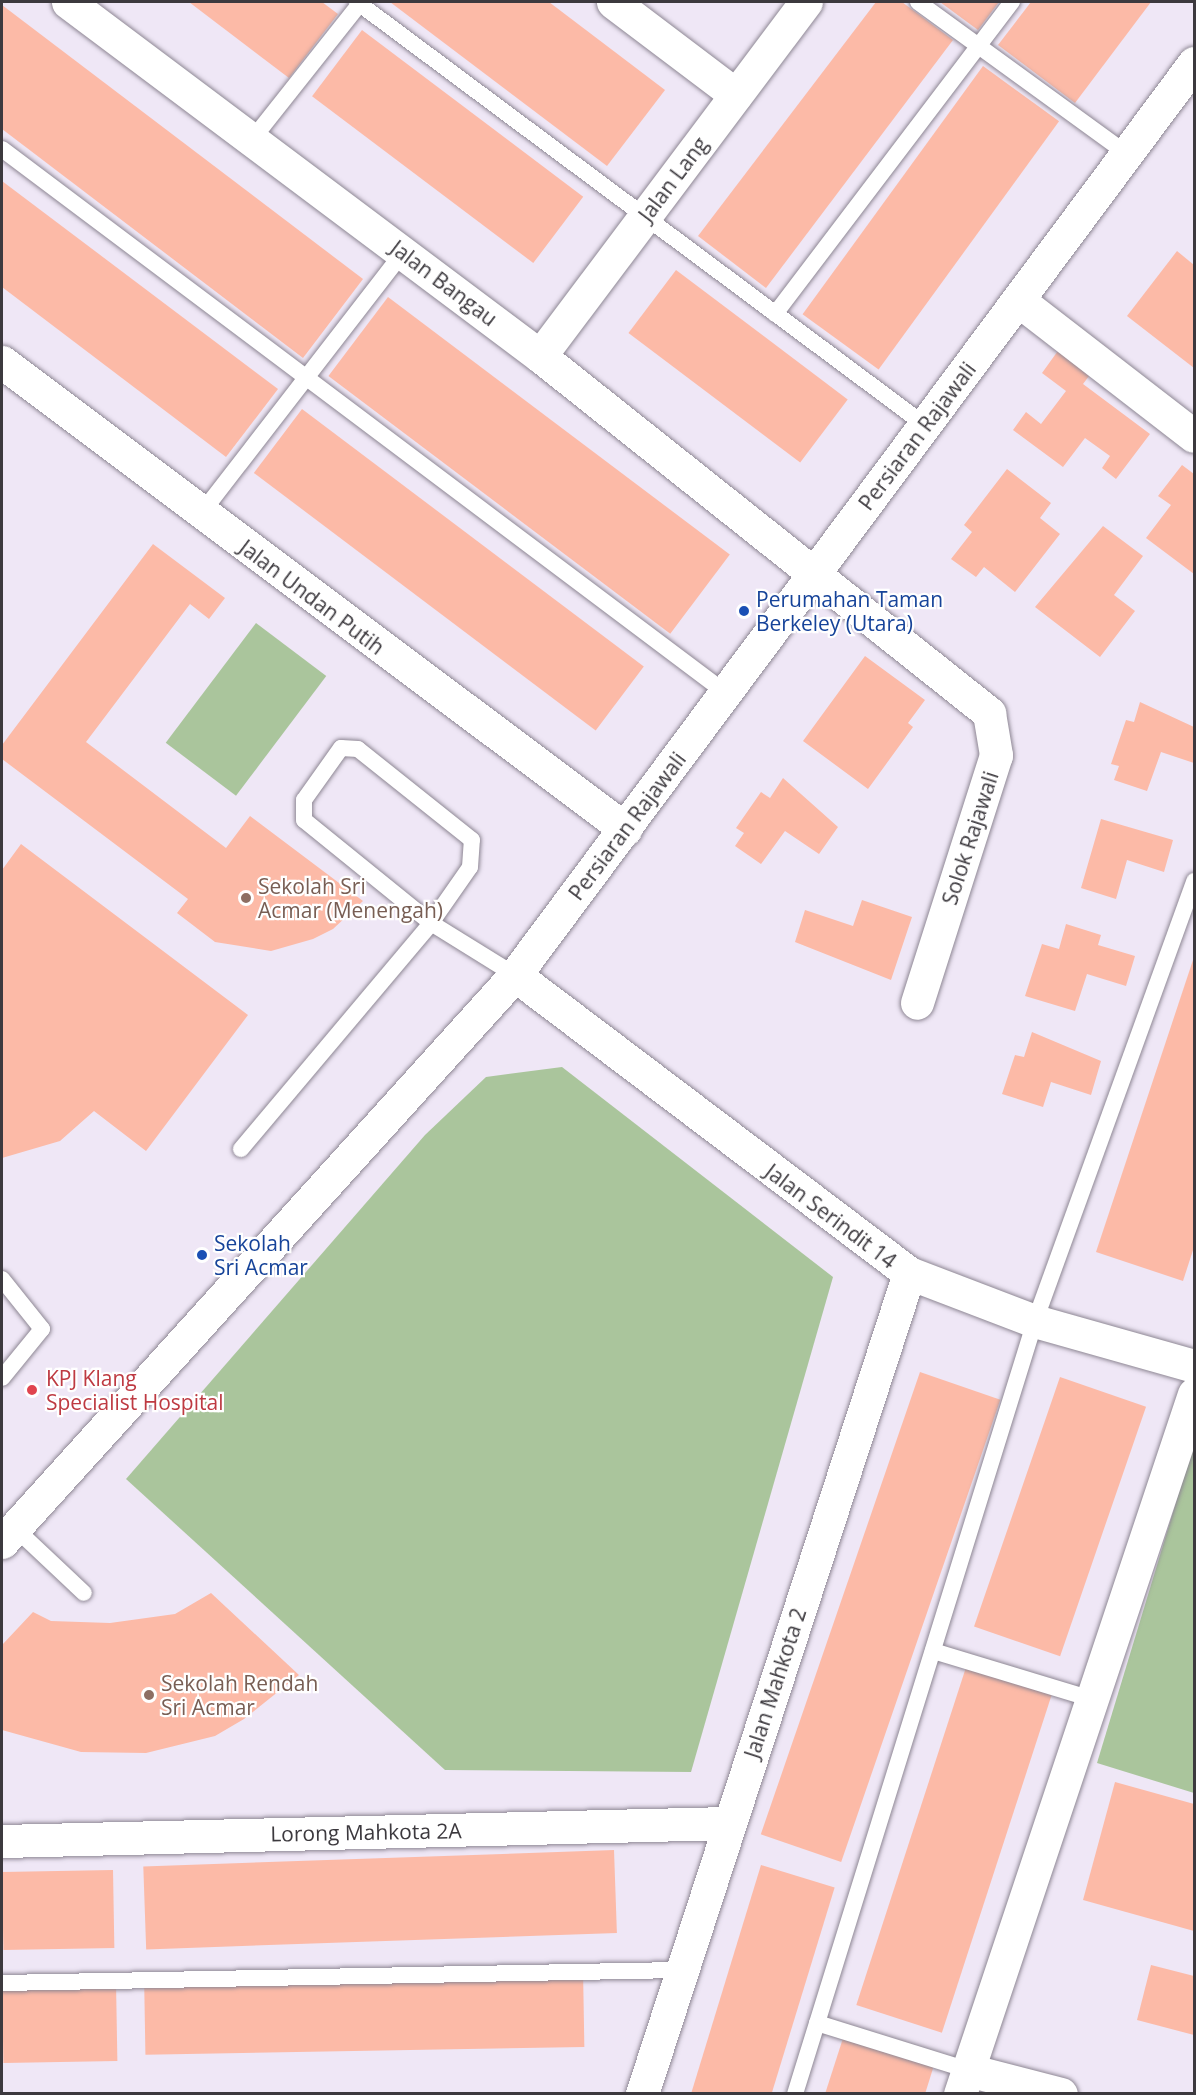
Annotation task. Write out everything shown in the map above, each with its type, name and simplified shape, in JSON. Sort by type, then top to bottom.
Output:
[{"type":"street","name":"Jalan Bangau","points":[[68,2],[540,356],[816,572]]},
{"type":"street","points":[[613,2],[736,95]]},
{"type":"street","name":"Jalan Lang","points":[[540,356],[806,2]]},
{"type":"street","name":"Persiaran Rajawali","points":[[9,1535],[515,975],[1194,63]]},
{"type":"street","points":[[1018,300],[1194,436]]},
{"type":"street","name":"Jalan Undan Putih","points":[[2,362],[200,515],[624,830]]},
{"type":"street","name":"Solok Rajawali","points":[[816,572],[989,712],[996,755],[917,1003]]},
{"type":"street","name":"Jalan Serindit 14","points":[[515,975],[909,1273],[1035,1321],[1194,1366]]},
{"type":"street","name":"Jalan Mahkota 2","points":[[642,2094],[909,1273]]},
{"type":"street","points":[[1061,2094],[964,2082],[1194,1394]]},
{"type":"street","name":"Lorong Mahkota 2A","points":[[2,1841],[730,1823]]},
{"type":"lane","points":[[251,141],[359,2],[925,425]]},
{"type":"lane","points":[[918,2],[1127,154]]},
{"type":"lane","points":[[775,314],[1012,2]]},
{"type":"lane","points":[[2,149],[726,693]]},
{"type":"lane","points":[[200,515],[403,252]]},
{"type":"lane","points":[[241,1149],[431,923],[470,867],[472,840],[358,749],[341,748],[304,800],[304,820],[431,923],[515,975]]},
{"type":"lane","points":[[795,2094],[1035,1321],[1194,881]]},
{"type":"lane","points":[[2,1279],[42,1329],[2,1378]]},
{"type":"lane","points":[[9,1535],[84,1593]]},
{"type":"lane","points":[[933,1651],[1092,1699]]},
{"type":"lane","points":[[2,1983],[682,1970]]},
{"type":"lane","points":[[817,2023],[964,2082]]},
{"type":"green space","points":[[256,623],[326,676],[236,796],[166,743]]},
{"type":"green space","points":[[562,1067],[833,1277],[691,1772],[445,1770],[126,1479],[425,1135],[486,1077]]},
{"type":"green space","points":[[1194,1443],[1194,1793],[1097,1763]]},
{"type":"building","points":[[189,2],[322,2],[338,14],[289,78]]},
{"type":"building","points":[[390,2],[549,2],[665,90],[607,166]]},
{"type":"building","points":[[876,2],[902,2],[953,40],[766,288],[698,236]]},
{"type":"building","points":[[940,2],[999,2],[978,30]]},
{"type":"building","points":[[1031,2],[1151,2],[1075,103],[998,45]]},
{"type":"building","points":[[2,5],[363,279],[303,358],[2,129]]},
{"type":"building","points":[[362,30],[583,197],[533,263],[312,96]]},
{"type":"building","points":[[983,66],[1059,121],[879,370],[803,314]]},
{"type":"building","points":[[2,181],[278,389],[226,457],[2,287]]},
{"type":"building","points":[[1177,251],[1194,265],[1194,368],[1127,316]]},
{"type":"building","points":[[676,270],[848,399],[800,462],[628,333]]},
{"type":"building","points":[[388,297],[730,555],[670,634],[328,376]]},
{"type":"building","points":[[1060,348],[1092,372],[1083,384],[1150,434],[1116,479],[1102,468],[1110,456],[1085,438],[1063,467],[1013,430],[1026,412],[1041,424],[1066,391],[1042,373]]},
{"type":"building","points":[[302,409],[644,667],[596,730],[254,473]]},
{"type":"building","points":[[1182,465],[1194,474],[1194,574],[1146,538],[1171,505],[1158,496]]},
{"type":"building","points":[[1007,469],[1051,503],[1040,518],[1060,534],[1015,592],[984,567],[976,577],[951,559],[972,532],[964,525]]},
{"type":"building","points":[[1103,526],[1143,556],[1114,595],[1135,611],[1100,657],[1035,607]]},
{"type":"building","points":[[153,544],[225,598],[209,619],[190,604],[86,742],[226,848],[250,816],[363,901],[333,929],[313,939],[271,951],[215,942],[177,913],[188,899],[2,759],[2,745]]},
{"type":"building","points":[[865,656],[925,700],[908,723],[913,727],[868,789],[803,741]]},
{"type":"building","points":[[1140,702],[1194,727],[1194,763],[1161,752],[1147,791],[1114,780],[1119,766],[1111,764],[1126,720],[1134,722]]},
{"type":"building","points":[[783,778],[838,827],[819,854],[785,831],[761,864],[735,846],[744,833],[736,828],[761,792],[770,798]]},
{"type":"building","points":[[1101,819],[1173,840],[1164,872],[1127,860],[1116,899],[1081,888]]},
{"type":"building","points":[[21,844],[248,1015],[146,1151],[94,1111],[60,1141],[2,1158],[2,870]]},
{"type":"building","points":[[862,900],[912,917],[891,980],[795,942],[805,910],[853,926]]},
{"type":"building","points":[[1066,924],[1101,935],[1098,945],[1135,956],[1126,986],[1087,974],[1075,1011],[1025,996],[1042,944],[1059,949]]},
{"type":"building","points":[[1194,957],[1194,1247],[1183,1281],[1096,1252]]},
{"type":"building","points":[[1032,1032],[1101,1061],[1091,1095],[1051,1082],[1043,1107],[1002,1094],[1015,1055],[1024,1057]]},
{"type":"building","points":[[920,1372],[1000,1400],[841,1862],[761,1834]]},
{"type":"building","points":[[1060,1377],[1146,1407],[1060,1656],[974,1627]]},
{"type":"building","points":[[211,1593],[299,1675],[244,1719],[215,1736],[146,1753],[81,1752],[2,1730],[2,1645],[33,1612],[51,1621],[110,1623],[175,1614]]},
{"type":"building","points":[[970,1655],[1056,1683],[942,2033],[856,2005]]},
{"type":"building","points":[[1115,1782],[1194,1804],[1194,1931],[1083,1900]]},
{"type":"building","points":[[614,1850],[617,1933],[146,1949],[143,1866]]},
{"type":"building","points":[[761,1865],[835,1888],[772,2094],[691,2094]]},
{"type":"building","points":[[113,1870],[114,1948],[3,1950],[2,1872]]},
{"type":"building","points":[[1151,1965],[1194,1976],[1194,2035],[1137,2020]]},
{"type":"building","points":[[583,1969],[584,2047],[145,2055],[144,1977]]},
{"type":"building","points":[[116,1982],[117,2061],[3,2063],[2,1984]]},
{"type":"building","points":[[845,2032],[935,2062],[925,2094],[825,2094]]},
{"type":"place","name":"Perumahan Taman Berkeley (Utara)","points":[[744,611]]},
{"type":"place","name":"Sekolah Sri Acmar (Menengah)","points":[[246,898]]},
{"type":"place","name":"Sekolah Sri Acmar","points":[[202,1255]]},
{"type":"place","name":"KPJ Klang Specialist Hospital","points":[[32,1390]]},
{"type":"place","name":"Sekolah Rendah Sri Acmar","points":[[149,1695]]}]
